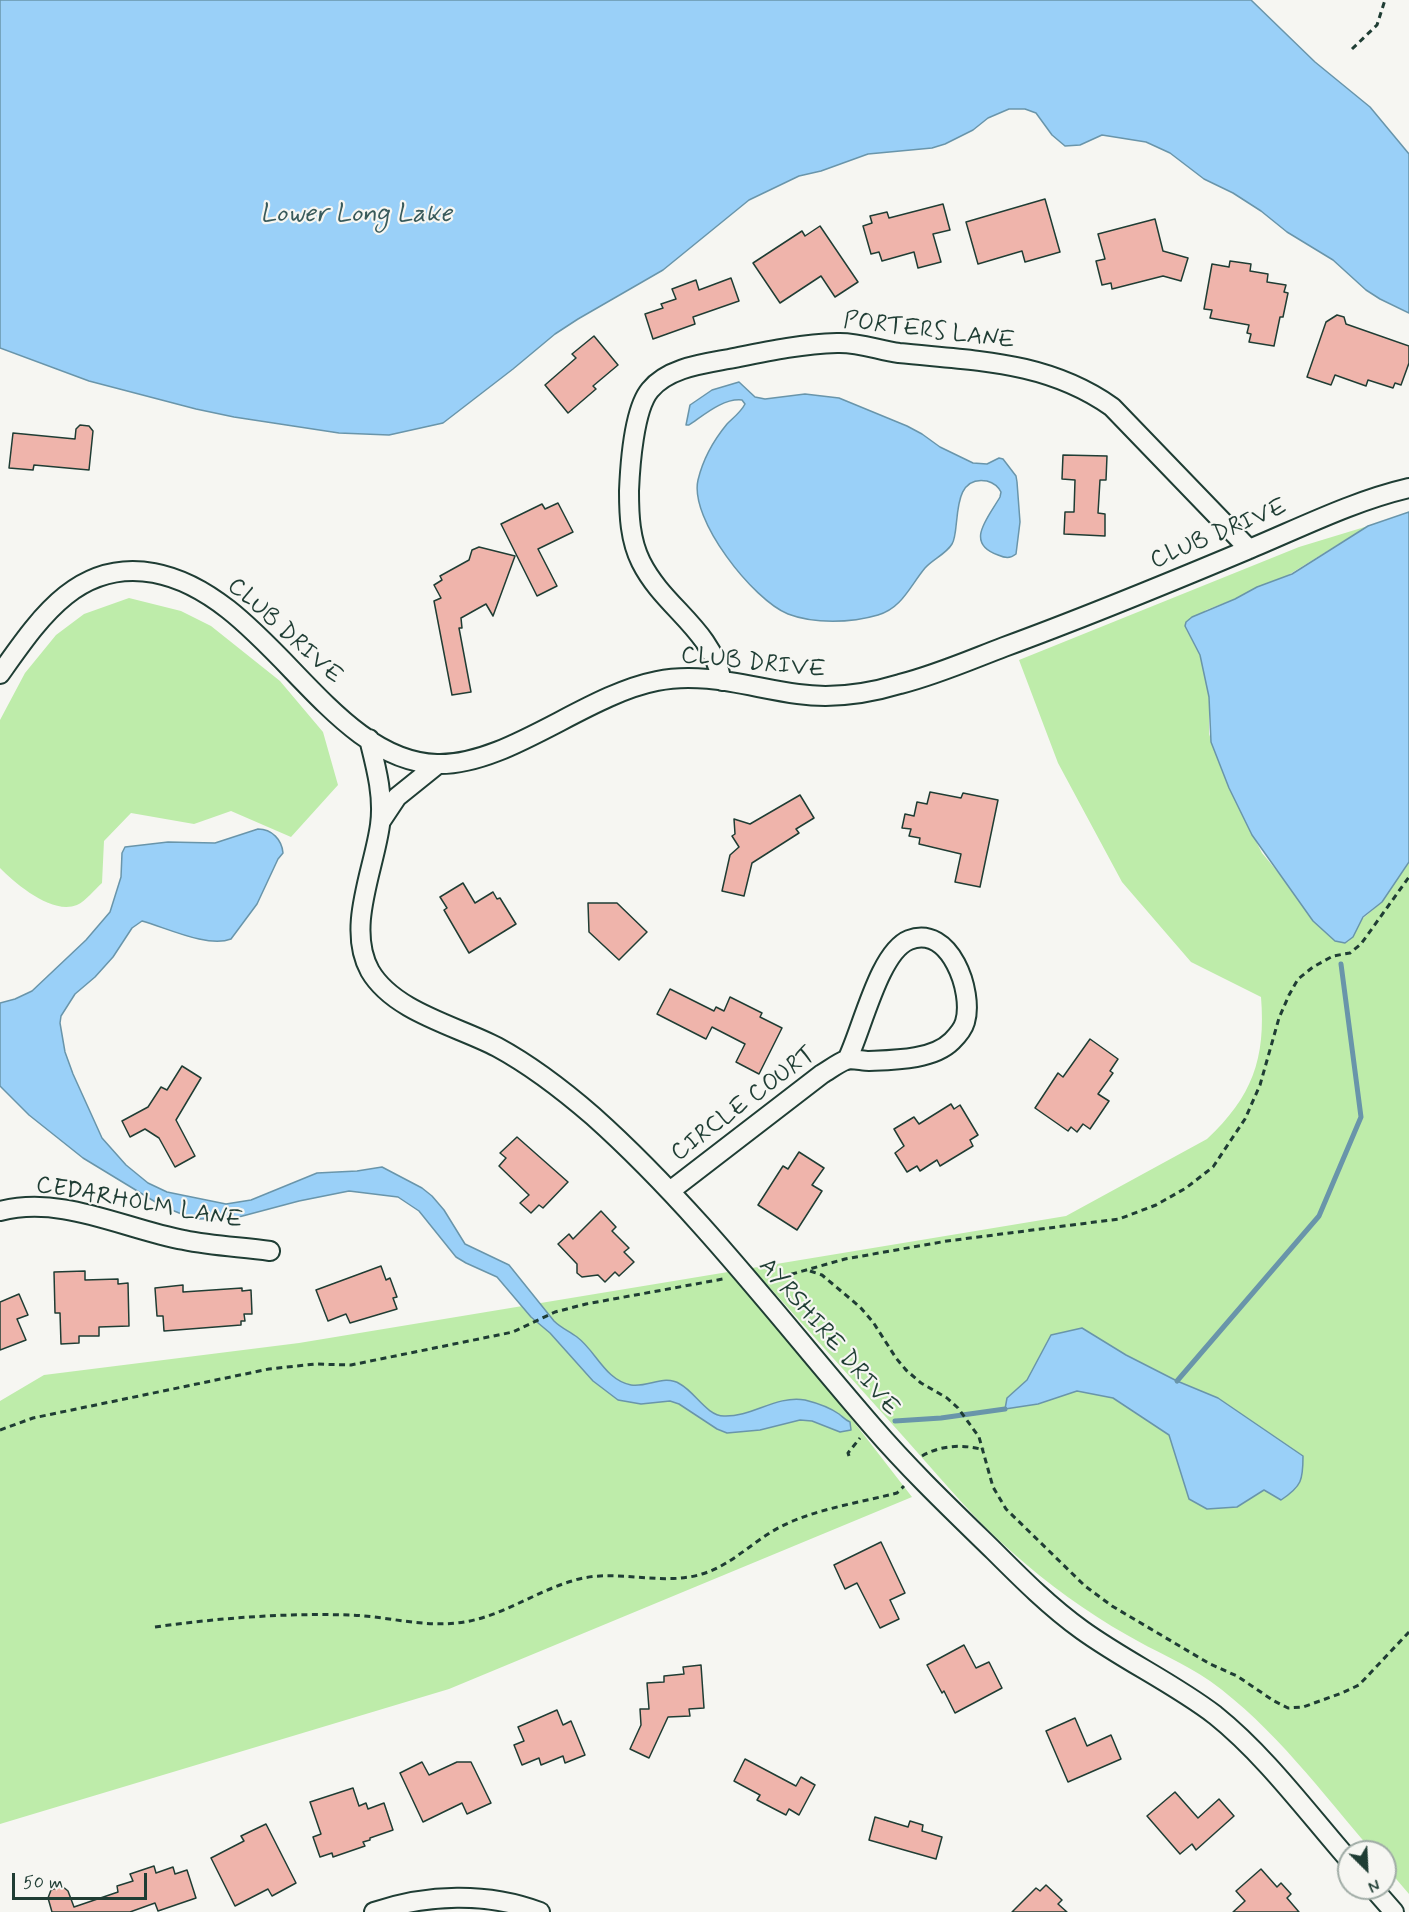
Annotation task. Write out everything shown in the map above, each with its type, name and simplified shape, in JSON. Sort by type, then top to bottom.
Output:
[{"type":"street","name":"PORTERS LANE","points":[[722,681],[714,655],[703,638],[659,590],[640,561],[630,518],[634,438],[644,400],[659,381],[697,366],[762,353],[839,343],[999,363],[1044,373],[1079,387],[1112,407],[1249,549]]},
{"type":"street","name":"CLUB DRIVE","points":[[0,674],[33,628],[70,592],[105,574],[127,571],[150,572],[187,583],[216,599],[329,706],[369,739],[403,757],[438,764],[464,761],[499,750],[583,708],[638,686],[657,681],[687,678],[722,681],[817,696],[872,692],[926,676],[1034,636],[1368,500],[1409,488]]},
{"type":"street","name":"AYRSHIRE DRIVE","points":[[369,739],[380,793],[381,821],[360,923],[360,940],[369,969],[382,987],[408,1006],[496,1047],[541,1074],[606,1128],[670,1191],[912,1470],[1048,1602],[1082,1630],[1178,1689],[1220,1719],[1263,1762],[1337,1846]]},
{"type":"street","name":"AYRSHIRE DRIVE","points":[[381,821],[397,797],[438,764]]},
{"type":"street","name":"CIRCLE COURT","points":[[670,1191],[822,1074],[847,1060],[887,1060],[928,1053],[946,1047],[959,1033],[967,1011],[966,997],[957,967],[942,945],[935,940],[918,938],[909,940],[893,951],[881,973],[847,1060]]},
{"type":"street","name":"CEDARHOLM LANE","points":[[0,1211],[28,1205],[45,1207],[184,1240],[270,1251]]},
{"type":"street","points":[[374,1912],[398,1904],[448,1897],[505,1902],[540,1912]]},
{"type":"street","points":[[1384,1900],[1394,1912]]},
{"type":"path","points":[[1352,49],[1377,25],[1385,0]]},
{"type":"path","points":[[0,1430],[33,1418],[269,1369],[315,1364],[351,1365],[513,1332],[555,1312],[701,1282],[732,1277],[763,1282],[845,1259],[947,1241],[1119,1219],[1156,1205],[1186,1188],[1213,1167],[1245,1119],[1260,1085],[1280,1018],[1298,980],[1313,967],[1333,956],[1350,953],[1361,944],[1409,877]]},
{"type":"path","points":[[808,1270],[822,1275],[860,1307],[906,1370],[921,1383],[947,1398],[970,1423],[984,1450],[993,1487],[1006,1509],[1084,1586],[1122,1611],[1288,1708],[1303,1707],[1359,1685],[1409,1632]]},
{"type":"path","points":[[155,1627],[213,1619],[350,1615],[426,1624],[459,1623],[489,1615],[572,1581],[591,1576],[681,1578],[703,1574],[727,1563],[778,1528],[800,1518],[897,1493],[908,1482],[917,1458],[933,1450],[962,1446],[984,1450]]},
{"type":"green space","points":[[1368,526],[1285,577],[1206,610],[1186,629],[1200,655],[1209,697],[1209,734],[1229,788],[1262,853],[1335,941],[1345,943],[1349,941],[1361,920],[1382,902],[1409,862],[1409,1894],[1397,1880],[1397,1840],[1363,1840],[1276,1740],[1233,1699],[1210,1681],[1082,1607],[1040,1576],[999,1540],[960,1500],[752,1268],[1066,1216],[1207,1139],[1235,1108],[1253,1076],[1258,1058],[1262,1019],[1261,997],[1191,962],[1122,882],[1058,763],[1019,660],[1299,547]]},
{"type":"green space","points":[[129,598],[181,611],[211,626],[280,681],[323,732],[338,785],[291,837],[231,811],[194,824],[131,813],[104,841],[102,883],[77,905],[57,906],[35,896],[0,868],[0,720],[25,673],[56,635],[84,614]]},
{"type":"green space","points":[[728,1272],[816,1373],[912,1497],[449,1689],[0,1824],[0,1401],[44,1375],[299,1343]]},
{"type":"water","name":"Lower Long Lake","points":[[0,0],[1251,0],[1315,62],[1370,107],[1409,154],[1409,313],[1366,290],[1333,260],[1287,232],[1261,211],[1233,193],[1204,179],[1170,153],[1146,142],[1102,135],[1080,145],[1065,146],[1052,135],[1036,113],[1025,109],[1009,109],[988,118],[973,130],[945,144],[932,148],[868,154],[821,171],[799,176],[749,200],[663,270],[555,334],[443,423],[389,435],[339,433],[196,409],[89,381],[0,348]]},
{"type":"water","points":[[739,382],[755,397],[765,399],[805,394],[839,398],[907,426],[940,447],[973,463],[987,464],[999,458],[1003,459],[1016,476],[1017,482],[1020,522],[1016,554],[1003,557],[988,550],[982,544],[982,529],[1001,492],[992,483],[975,481],[967,486],[962,494],[952,544],[925,568],[905,596],[886,612],[856,620],[821,621],[788,614],[774,606],[758,593],[726,556],[703,515],[698,496],[698,480],[709,450],[722,430],[745,404],[742,400],[728,402],[686,425],[690,405],[712,390]]},
{"type":"water","points":[[1409,512],[1409,862],[1382,902],[1363,917],[1353,937],[1345,943],[1335,941],[1313,921],[1252,835],[1229,788],[1211,742],[1209,697],[1200,655],[1185,626],[1192,617],[1257,587],[1292,574],[1368,526]]},
{"type":"water","points":[[258,829],[272,833],[281,844],[283,853],[257,904],[231,939],[211,941],[199,939],[142,921],[132,928],[113,957],[95,977],[75,994],[61,1016],[65,1052],[73,1074],[102,1138],[126,1165],[148,1183],[167,1192],[226,1204],[251,1200],[317,1173],[382,1167],[422,1188],[432,1196],[444,1210],[465,1244],[509,1265],[554,1321],[584,1343],[607,1371],[622,1382],[644,1385],[674,1381],[712,1412],[724,1416],[744,1413],[794,1399],[805,1400],[839,1414],[850,1422],[851,1430],[840,1432],[812,1421],[800,1420],[760,1430],[727,1433],[670,1401],[641,1404],[618,1400],[593,1381],[550,1333],[531,1317],[497,1277],[456,1257],[419,1211],[398,1197],[349,1191],[235,1218],[198,1219],[162,1206],[83,1158],[29,1115],[0,1086],[0,1003],[32,991],[86,940],[110,912],[121,877],[122,853],[125,847],[168,842],[215,843]]},
{"type":"water","points":[[1082,1328],[1126,1355],[1177,1381],[1218,1398],[1303,1456],[1300,1482],[1281,1500],[1264,1490],[1237,1507],[1207,1509],[1189,1499],[1169,1435],[1113,1398],[1077,1391],[1038,1404],[1005,1409],[1007,1398],[1027,1380],[1051,1335]]},
{"type":"building","points":[[1045,199],[1060,252],[1025,262],[1022,251],[978,264],[966,222]]},
{"type":"building","points":[[943,204],[950,230],[933,234],[941,262],[918,268],[914,252],[882,261],[879,252],[871,254],[863,226],[872,223],[870,216],[887,212],[889,218]]},
{"type":"building","points":[[1155,219],[1163,251],[1188,258],[1181,281],[1163,276],[1112,289],[1111,283],[1102,285],[1096,261],[1105,259],[1098,234]]},
{"type":"building","points":[[820,226],[858,282],[835,297],[821,276],[780,303],[753,263],[802,231],[805,236]]},
{"type":"building","points":[[1230,261],[1251,264],[1250,271],[1268,274],[1267,282],[1286,285],[1284,292],[1288,293],[1274,346],[1249,342],[1251,334],[1247,333],[1249,325],[1210,318],[1212,310],[1204,309],[1212,264],[1229,267]]},
{"type":"building","points":[[731,278],[739,301],[693,317],[695,324],[653,339],[645,314],[663,308],[661,304],[676,299],[672,289],[696,280],[699,290]]},
{"type":"building","points":[[1337,315],[1344,317],[1346,324],[1409,346],[1409,363],[1401,385],[1395,383],[1393,388],[1368,380],[1366,386],[1335,375],[1331,385],[1307,377],[1326,322]]},
{"type":"building","points":[[594,336],[618,365],[593,386],[596,389],[568,413],[545,385],[576,358],[572,354]]},
{"type":"building","points":[[80,425],[89,426],[93,431],[89,470],[34,465],[33,470],[9,468],[13,433],[75,439],[76,429]]},
{"type":"building","points":[[1063,455],[1107,456],[1106,480],[1100,480],[1098,513],[1105,514],[1105,536],[1064,534],[1065,512],[1074,512],[1075,480],[1062,479]]},
{"type":"building","points":[[558,503],[573,532],[538,549],[557,586],[537,596],[501,524],[542,504],[545,509]]},
{"type":"building","points":[[479,547],[515,556],[493,616],[486,604],[461,618],[462,628],[459,628],[471,692],[452,695],[434,601],[441,598],[434,585],[442,580],[440,576],[469,560],[472,550]]},
{"type":"building","points":[[930,792],[961,798],[963,793],[998,800],[980,887],[955,882],[961,854],[919,844],[920,838],[909,836],[911,829],[902,828],[905,814],[914,816],[917,802],[927,804]]},
{"type":"building","points":[[800,795],[814,818],[796,829],[799,833],[752,863],[744,896],[722,891],[730,855],[739,847],[732,836],[735,834],[734,819],[750,824]]},
{"type":"building","points":[[463,883],[475,903],[493,892],[497,899],[500,898],[516,924],[469,953],[444,910],[447,908],[440,897]]},
{"type":"building","points":[[588,903],[617,903],[647,932],[619,960],[589,932]]},
{"type":"building","points":[[670,989],[714,1011],[716,1007],[724,1011],[730,997],[762,1013],[760,1017],[782,1028],[759,1074],[736,1062],[745,1044],[712,1027],[706,1039],[657,1014]]},
{"type":"building","points":[[1090,1039],[1118,1059],[1110,1071],[1113,1073],[1098,1094],[1109,1101],[1090,1129],[1083,1124],[1077,1132],[1071,1127],[1068,1131],[1035,1108],[1058,1073],[1063,1077]]},
{"type":"building","points":[[182,1066],[201,1078],[176,1120],[195,1156],[175,1167],[159,1138],[145,1129],[130,1137],[122,1121],[148,1107],[161,1087],[167,1090]]},
{"type":"building","points":[[951,1104],[954,1109],[960,1105],[978,1135],[970,1140],[973,1146],[940,1166],[937,1160],[920,1171],[917,1166],[907,1172],[895,1153],[904,1146],[894,1129],[914,1117],[919,1124]]},
{"type":"building","points":[[517,1137],[568,1182],[543,1208],[539,1205],[531,1213],[520,1203],[529,1195],[499,1166],[506,1158],[500,1153]]},
{"type":"building","points":[[799,1152],[824,1168],[812,1185],[822,1191],[797,1230],[758,1205],[783,1166],[788,1169]]},
{"type":"building","points":[[601,1211],[616,1227],[612,1231],[629,1248],[624,1252],[634,1262],[619,1276],[615,1272],[605,1282],[598,1275],[582,1277],[577,1273],[577,1264],[558,1244],[569,1234],[573,1239]]},
{"type":"building","points":[[381,1266],[386,1280],[390,1278],[397,1297],[393,1298],[397,1309],[350,1323],[346,1314],[328,1321],[316,1290]]},
{"type":"building","points":[[85,1271],[85,1280],[118,1279],[118,1284],[128,1283],[129,1326],[99,1327],[99,1336],[79,1336],[79,1343],[61,1344],[60,1313],[55,1313],[54,1272]]},
{"type":"building","points":[[183,1285],[183,1292],[242,1288],[242,1291],[251,1290],[252,1314],[244,1314],[245,1321],[241,1321],[241,1325],[164,1331],[163,1316],[157,1316],[155,1288]]},
{"type":"building","points":[[19,1294],[28,1315],[17,1319],[26,1340],[0,1350],[0,1302]]},
{"type":"building","points":[[881,1542],[905,1593],[890,1600],[899,1619],[880,1628],[857,1583],[845,1589],[834,1565]]},
{"type":"building","points":[[964,1645],[976,1668],[989,1662],[1002,1688],[955,1713],[927,1665]]},
{"type":"building","points":[[701,1665],[704,1708],[689,1709],[690,1716],[668,1717],[649,1758],[630,1749],[641,1725],[640,1709],[649,1709],[647,1683],[664,1682],[664,1676],[684,1674],[683,1667]]},
{"type":"building","points":[[557,1710],[563,1725],[571,1721],[585,1755],[565,1763],[563,1756],[541,1765],[539,1758],[522,1765],[514,1745],[524,1741],[518,1727]]},
{"type":"building","points":[[1075,1718],[1087,1746],[1111,1735],[1121,1759],[1068,1782],[1046,1731]]},
{"type":"building","points":[[745,1759],[796,1786],[801,1777],[815,1785],[799,1815],[789,1809],[786,1815],[757,1800],[760,1795],[734,1781]]},
{"type":"building","points":[[422,1762],[429,1775],[457,1762],[471,1762],[491,1803],[467,1814],[462,1803],[423,1822],[400,1773]]},
{"type":"building","points":[[353,1788],[359,1806],[366,1803],[368,1809],[384,1803],[393,1830],[363,1842],[365,1846],[333,1857],[332,1853],[320,1857],[313,1837],[321,1834],[310,1802]]},
{"type":"building","points":[[1175,1792],[1198,1818],[1219,1799],[1234,1816],[1196,1850],[1192,1844],[1180,1854],[1147,1816]]},
{"type":"building","points":[[875,1817],[908,1827],[910,1821],[923,1825],[922,1831],[942,1837],[936,1859],[869,1840]]},
{"type":"building","points":[[266,1824],[296,1883],[272,1896],[268,1889],[235,1906],[211,1858],[244,1841],[241,1836]]},
{"type":"building","points":[[154,1866],[156,1873],[173,1867],[175,1874],[187,1870],[196,1898],[158,1911],[155,1903],[130,1912],[52,1912],[48,1898],[51,1890],[62,1886],[68,1891],[74,1907],[118,1892],[117,1886],[133,1881],[130,1874]]},
{"type":"building","points":[[1261,1869],[1277,1887],[1281,1883],[1291,1894],[1287,1898],[1299,1912],[1233,1912],[1245,1901],[1236,1891]]},
{"type":"building","points":[[1046,1885],[1062,1900],[1058,1904],[1067,1912],[1012,1912],[1036,1888],[1040,1891]]},
{"type":"waterway","points":[[1177,1381],[1319,1216],[1361,1117],[1341,964]]},
{"type":"waterway","points":[[895,1421],[941,1418],[1005,1409]]}]
